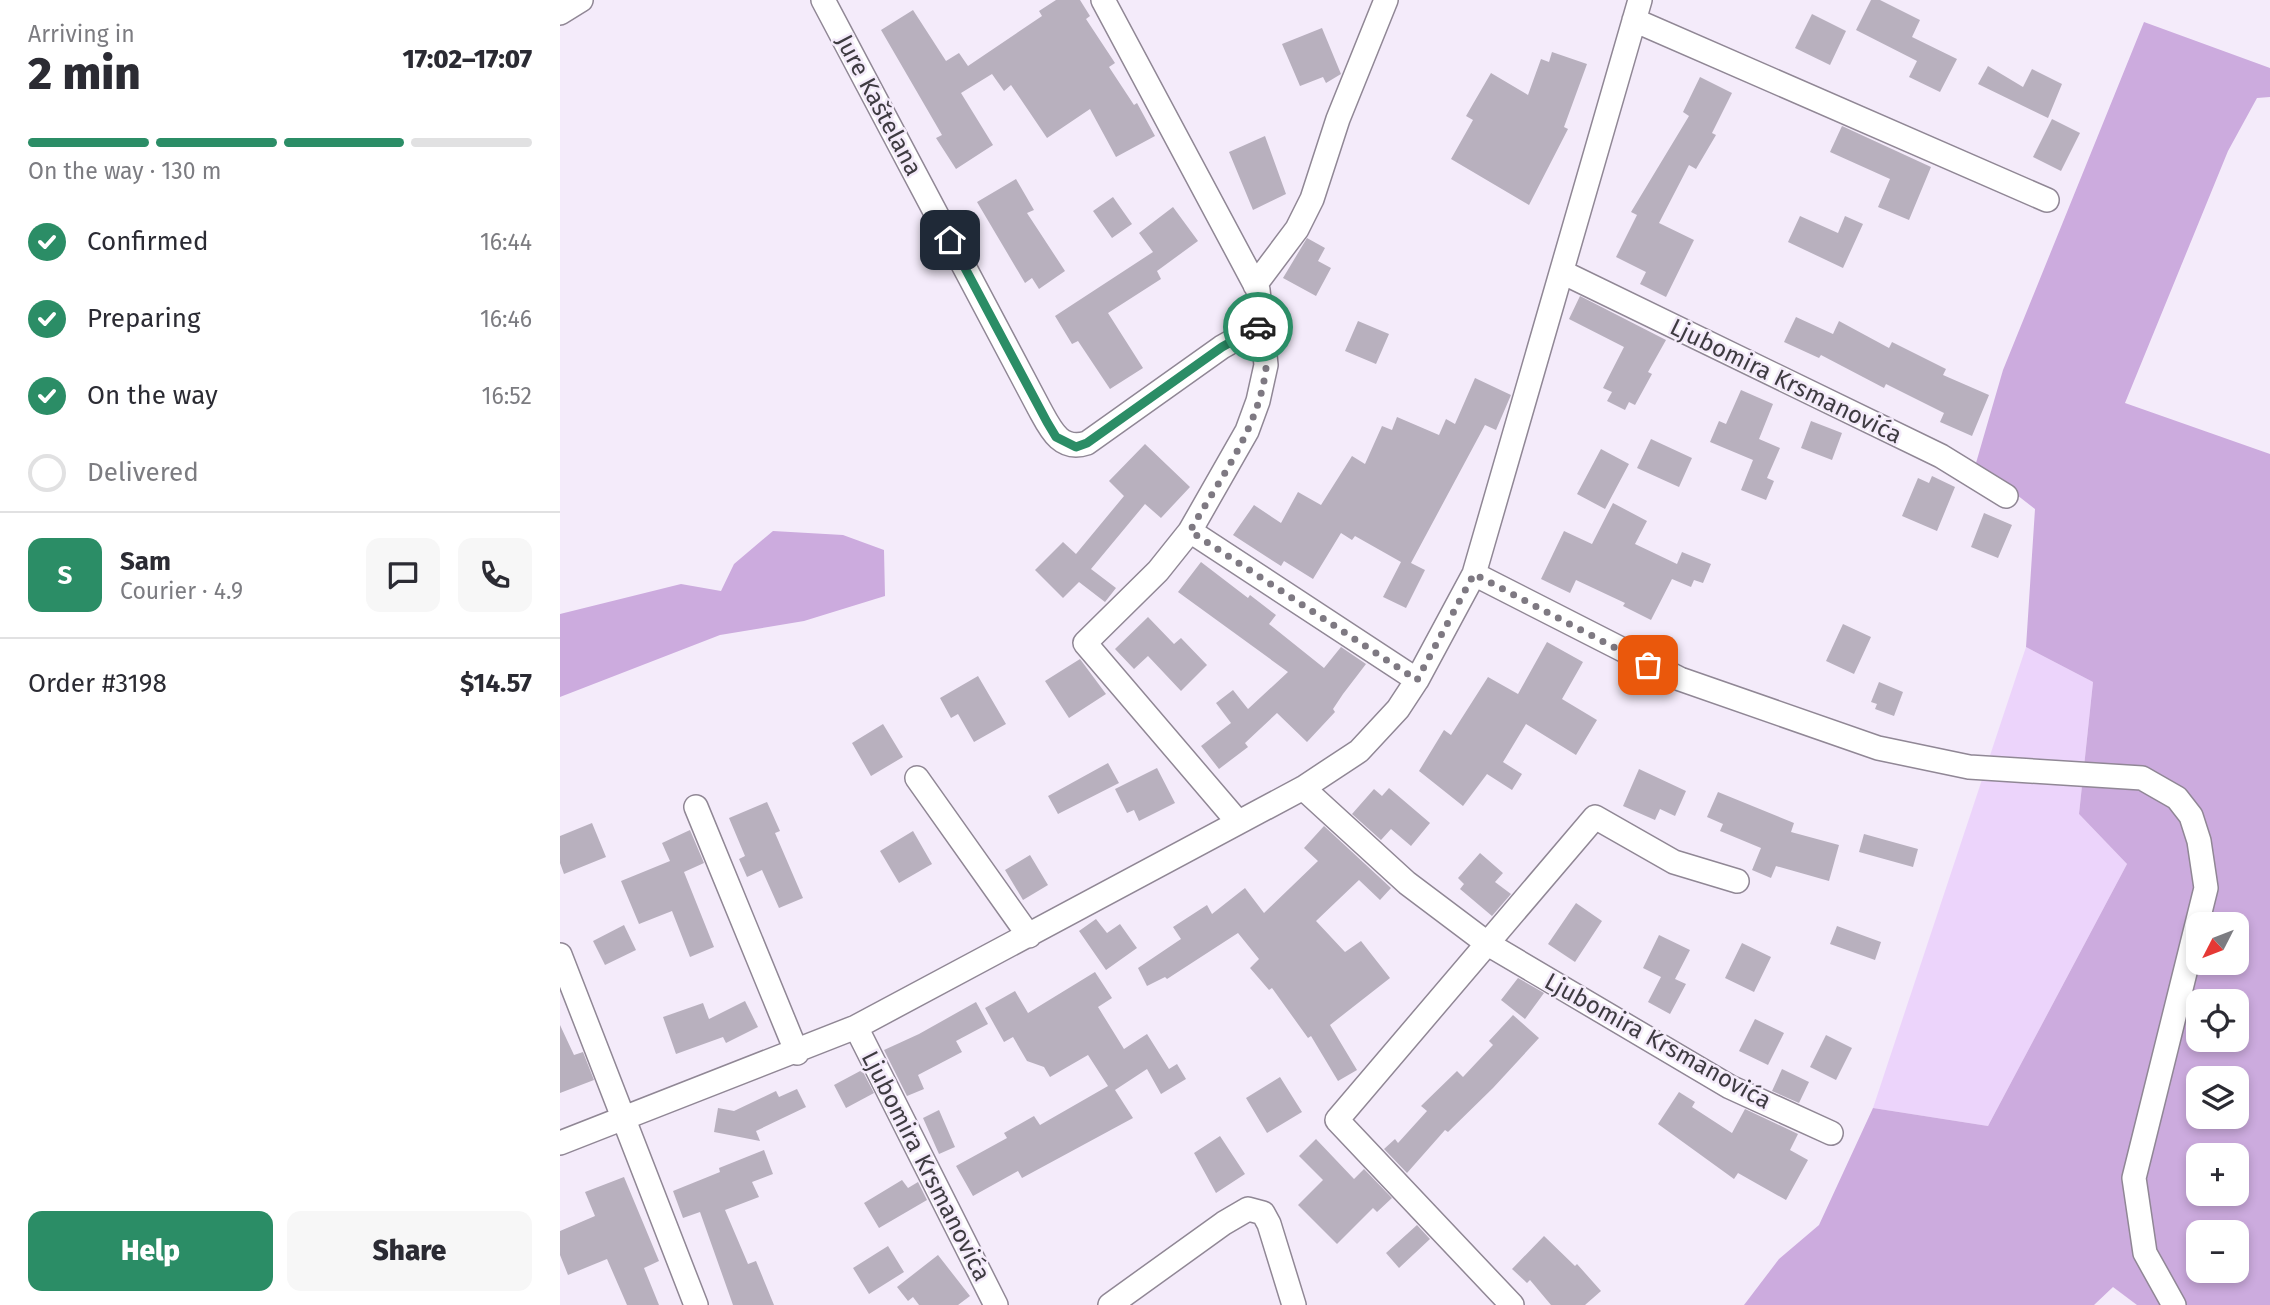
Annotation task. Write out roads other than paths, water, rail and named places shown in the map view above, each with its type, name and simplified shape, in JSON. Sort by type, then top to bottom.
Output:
[{"type":"street","points":[[560,13],[581,0]]},
{"type":"street","name":"Jure Kaštelana","points":[[823,0],[1039,408],[1056,437],[1064,443],[1076,447],[1087,443],[1222,347],[1263,324]]},
{"type":"street","points":[[1103,0],[1255,285],[1263,324],[1266,365],[1258,401],[1247,431],[1190,531],[1158,570],[1085,643],[1238,822]]},
{"type":"street","points":[[1255,285],[1297,229],[1312,199],[1338,119],[1386,0]]},
{"type":"street","name":"Ljubomira Krsmanovića","points":[[560,1143],[621,1117],[797,1053],[856,1027],[1303,788],[1341,764],[1376,735],[1417,680],[1474,574],[1637,10],[2047,200]]},
{"type":"street","name":"Ljubomira Krsmanovića","points":[[1562,272],[1941,456],[2006,496]]},
{"type":"street","points":[[1190,531],[1417,680]]},
{"type":"street","points":[[1474,574],[1680,679],[1878,748],[1969,767],[2142,778],[2177,798],[2191,816],[2200,841],[2206,888],[2134,1178],[2146,1254],[2174,1305]]},
{"type":"street","points":[[917,778],[1029,936]]},
{"type":"street","name":"Ljubomira Krsmanovića","points":[[1303,788],[1407,883],[1488,944],[1730,1087],[1831,1133]]},
{"type":"street","points":[[696,807],[797,1053]]},
{"type":"street","points":[[1512,1305],[1337,1120],[1595,817],[1674,862],[1737,881]]},
{"type":"street","points":[[560,956],[696,1305]]},
{"type":"street","name":"Ljubomira Krsmanovića","points":[[856,1027],[996,1305]]},
{"type":"street","points":[[1110,1305],[1229,1219],[1248,1209],[1263,1213],[1269,1224],[1294,1305]]}]
